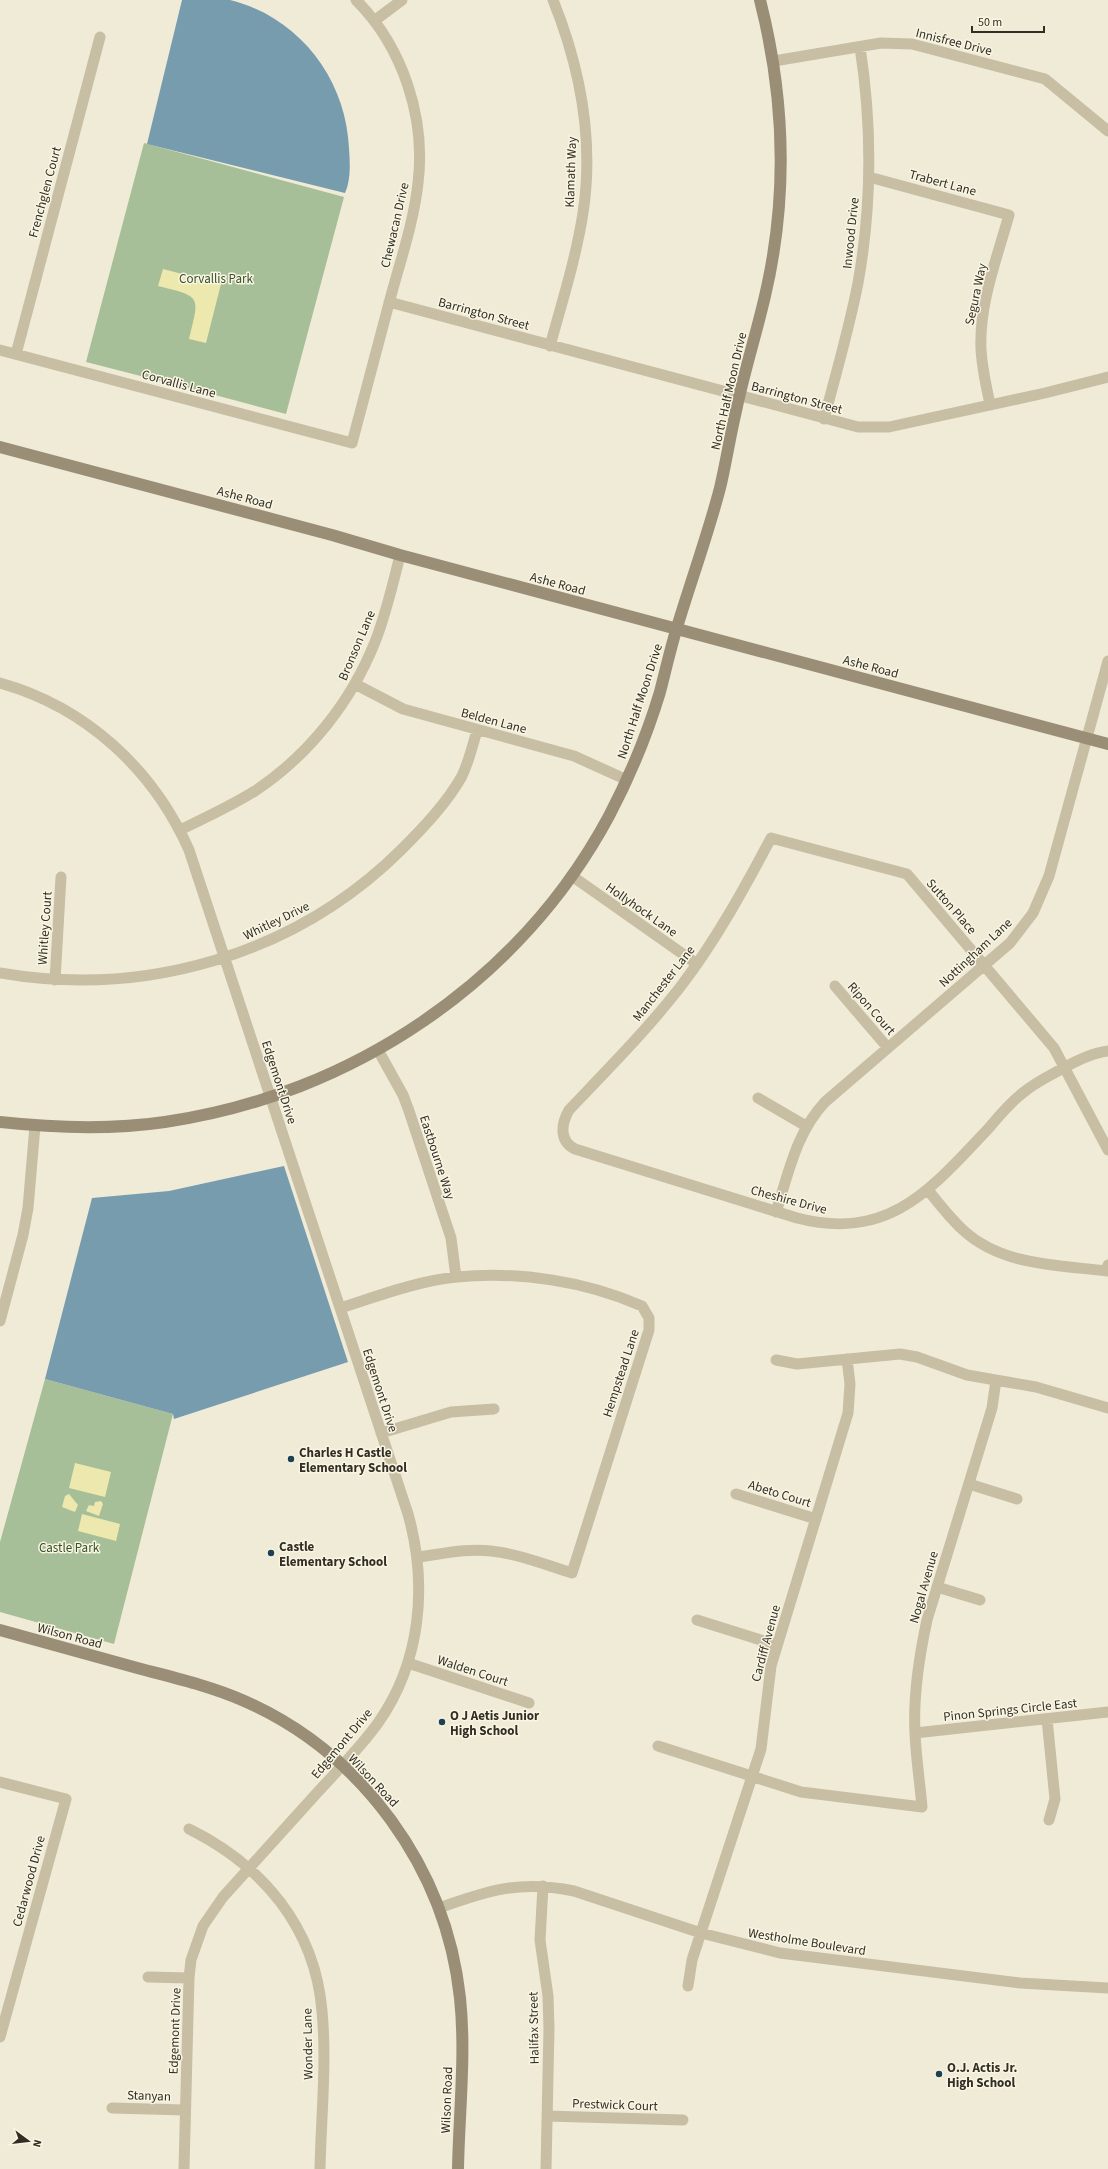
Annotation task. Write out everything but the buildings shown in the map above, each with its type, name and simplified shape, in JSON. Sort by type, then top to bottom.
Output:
[{"type":"street","name":"Chewacan Drive","points":[[352,443],[415,207],[419,170],[419,139],[416,115],[405,77],[395,55],[374,21],[356,0]]},
{"type":"street","points":[[374,21],[402,0]]},
{"type":"street","name":"Klamath Way","points":[[550,346],[577,246],[583,212],[586,177],[586,143],[580,86],[564,26],[553,0]]},
{"type":"street","name":"North Half Moon Drive","points":[[0,1122],[35,1126],[101,1128],[163,1123],[205,1116],[270,1098],[313,1082],[378,1050],[424,1022],[489,970],[528,930],[572,876],[608,818],[627,780],[648,727],[720,488],[739,396],[765,297],[778,226],[782,154],[781,123],[774,61],[760,0]]},
{"type":"street","name":"Frenchglen Court","points":[[16,354],[100,37]]},
{"type":"street","name":"Innisfree Drive","points":[[774,61],[897,42],[912,44],[1045,79],[1108,131]]},
{"type":"street","name":"Inwood Drive","points":[[824,419],[858,283],[864,241],[869,177],[867,106],[860,47]]},
{"type":"street","name":"Trabert Lane","points":[[869,177],[1009,214]]},
{"type":"street","name":"Segura Way","points":[[990,404],[983,370],[982,327],[987,297],[1009,214]]},
{"type":"street","name":"Barrington Street","points":[[389,302],[858,427],[889,427],[1045,393],[1108,377]]},
{"type":"street","name":"Corvallis Lane","points":[[0,350],[352,443]]},
{"type":"street","name":"Ashe Road","points":[[0,447],[1108,744]]},
{"type":"street","name":"Bronson Lane","points":[[180,830],[231,805],[277,775],[317,737],[334,716],[355,684],[376,641],[400,555]]},
{"type":"street","name":"Nottingham Lane","points":[[776,1212],[799,1138],[806,1126],[825,1102],[1010,943],[1022,929],[1043,894],[1108,661]]},
{"type":"street","name":"Edgemont Drive","points":[[0,683],[34,695],[57,706],[101,735],[126,756],[154,788],[180,830],[189,850],[381,1433],[409,1520],[418,1557],[420,1590],[418,1619],[408,1663],[398,1686],[378,1722],[342,1765],[218,1904],[203,1926],[196,1942],[189,1978],[184,2169]]},
{"type":"street","name":"Belden Lane","points":[[355,684],[403,710],[574,756],[627,780]]},
{"type":"street","name":"Whitley Drive","points":[[0,973],[55,980],[100,981],[132,978],[179,970],[224,958],[256,946],[313,918],[359,887],[389,862],[411,840],[452,791],[469,760],[477,730]]},
{"type":"street","name":"Sutton Place","points":[[771,838],[907,874],[1042,1033],[1066,1067],[1108,1150]]},
{"type":"street","name":"Manchester Lane","points":[[563,1134],[565,1117],[569,1110],[656,1016],[697,964],[741,894],[771,838]]},
{"type":"street","name":"Hollyhock Lane","points":[[572,876],[697,964]]},
{"type":"street","name":"Whitley Court","points":[[55,980],[61,877]]},
{"type":"street","name":"Ripon Court","points":[[835,986],[888,1048]]},
{"type":"street","name":"Eastbourne Way","points":[[378,1050],[403,1095],[409,1111],[451,1238],[456,1277]]},
{"type":"street","name":"Cheshire Drive","points":[[563,1134],[569,1146],[575,1149],[776,1212],[824,1224],[859,1222],[896,1210],[928,1190],[1023,1092],[1087,1056],[1108,1051]]},
{"type":"street","points":[[758,1098],[806,1126]]},
{"type":"street","points":[[0,1321],[26,1215],[35,1126]]},
{"type":"street","points":[[928,1190],[964,1231],[994,1251],[1028,1262],[1108,1268]]},
{"type":"street","name":"Hempstead Lane","points":[[340,1308],[404,1288],[456,1277],[524,1276],[578,1286],[642,1306],[647,1312],[650,1323],[572,1573],[509,1554],[490,1551],[470,1550],[418,1557]]},
{"type":"street","points":[[776,1360],[797,1364],[900,1354],[917,1357],[967,1375],[1036,1387],[1108,1408]]},
{"type":"street","name":"Cardiff Avenue","points":[[688,1986],[689,1972],[761,1748],[768,1678],[848,1413],[850,1384],[847,1359]]},
{"type":"street","name":"Nogal Avenue","points":[[752,1777],[801,1792],[922,1807],[915,1733],[915,1695],[921,1645],[937,1587],[992,1408],[996,1380]]},
{"type":"street","points":[[381,1433],[451,1412],[494,1409]]},
{"type":"street","points":[[969,1484],[1017,1499]]},
{"type":"street","name":"Abeto Court","points":[[736,1494],[816,1519]]},
{"type":"street","points":[[937,1587],[980,1600]]},
{"type":"street","points":[[697,1620],[777,1645]]},
{"type":"street","name":"Wilson Road","points":[[0,1630],[184,1680],[241,1699],[293,1726],[318,1743],[365,1787],[397,1827],[417,1859],[439,1908],[450,1944],[460,2000],[462,2031],[458,2169]]},
{"type":"street","name":"Walden Court","points":[[408,1663],[529,1703]]},
{"type":"street","name":"Pinon Springs Circle East","points":[[915,1733],[1108,1712]]},
{"type":"street","points":[[1047,1719],[1055,1799],[1050,1820]]},
{"type":"street","points":[[658,1746],[752,1777]]},
{"type":"street","name":"Cedarwood Drive","points":[[0,1782],[66,1799],[0,2037]]},
{"type":"street","name":"Wonder Lane","points":[[189,1829],[214,1841],[250,1868],[269,1887],[296,1926],[312,1964],[318,1986],[323,2029],[320,2169]]},
{"type":"street","name":"Westholme Boulevard","points":[[439,1908],[480,1893],[501,1888],[543,1886],[574,1892],[701,1933],[752,1947],[823,1960],[1020,1983],[1108,1988]]},
{"type":"street","name":"Halifax Street","points":[[543,1886],[540,1940],[548,1996],[549,2028],[546,2169]]},
{"type":"street","points":[[148,1977],[189,1978]]},
{"type":"street","name":"Stanyan","points":[[112,2108],[185,2110]]},
{"type":"street","name":"Prestwick Court","points":[[547,2116],[683,2120]]},
{"type":"green space","name":"Corvallis Park","points":[[144,143],[344,197],[286,414],[170,382],[168,383],[86,362]]},
{"type":"green space","name":"Castle Park","points":[[45,1379],[173,1414],[114,1644],[0,1612],[0,1542]]},
{"type":"sand","points":[[163,269],[221,284],[206,343],[189,339],[195,314],[194,300],[190,296],[183,293],[158,286]]},
{"type":"sand","points":[[75,1463],[111,1472],[105,1497],[69,1488]]},
{"type":"sand","points":[[69,1494],[78,1505],[75,1512],[62,1507],[65,1496]]},
{"type":"sand","points":[[101,1501],[103,1504],[99,1516],[86,1511],[89,1505],[94,1506],[95,1502]]},
{"type":"sand","points":[[82,1514],[120,1524],[116,1541],[78,1531]]},
{"type":"water","points":[[182,0],[230,0],[255,8],[277,21],[297,36],[314,54],[328,75],[339,98],[346,123],[350,165],[345,193],[147,144]]},
{"type":"water","points":[[284,1166],[348,1362],[174,1419],[173,1414],[45,1379],[92,1198],[169,1191]]},
{"type":"place","name":"Charles H Castle Elementary School","points":[[291,1459]]},
{"type":"place","name":"Castle Elementary School","points":[[271,1553]]},
{"type":"place","name":"O J Aetis Junior High School","points":[[442,1722]]},
{"type":"place","name":"O.J. Actis Jr. High School","points":[[939,2074]]}]
